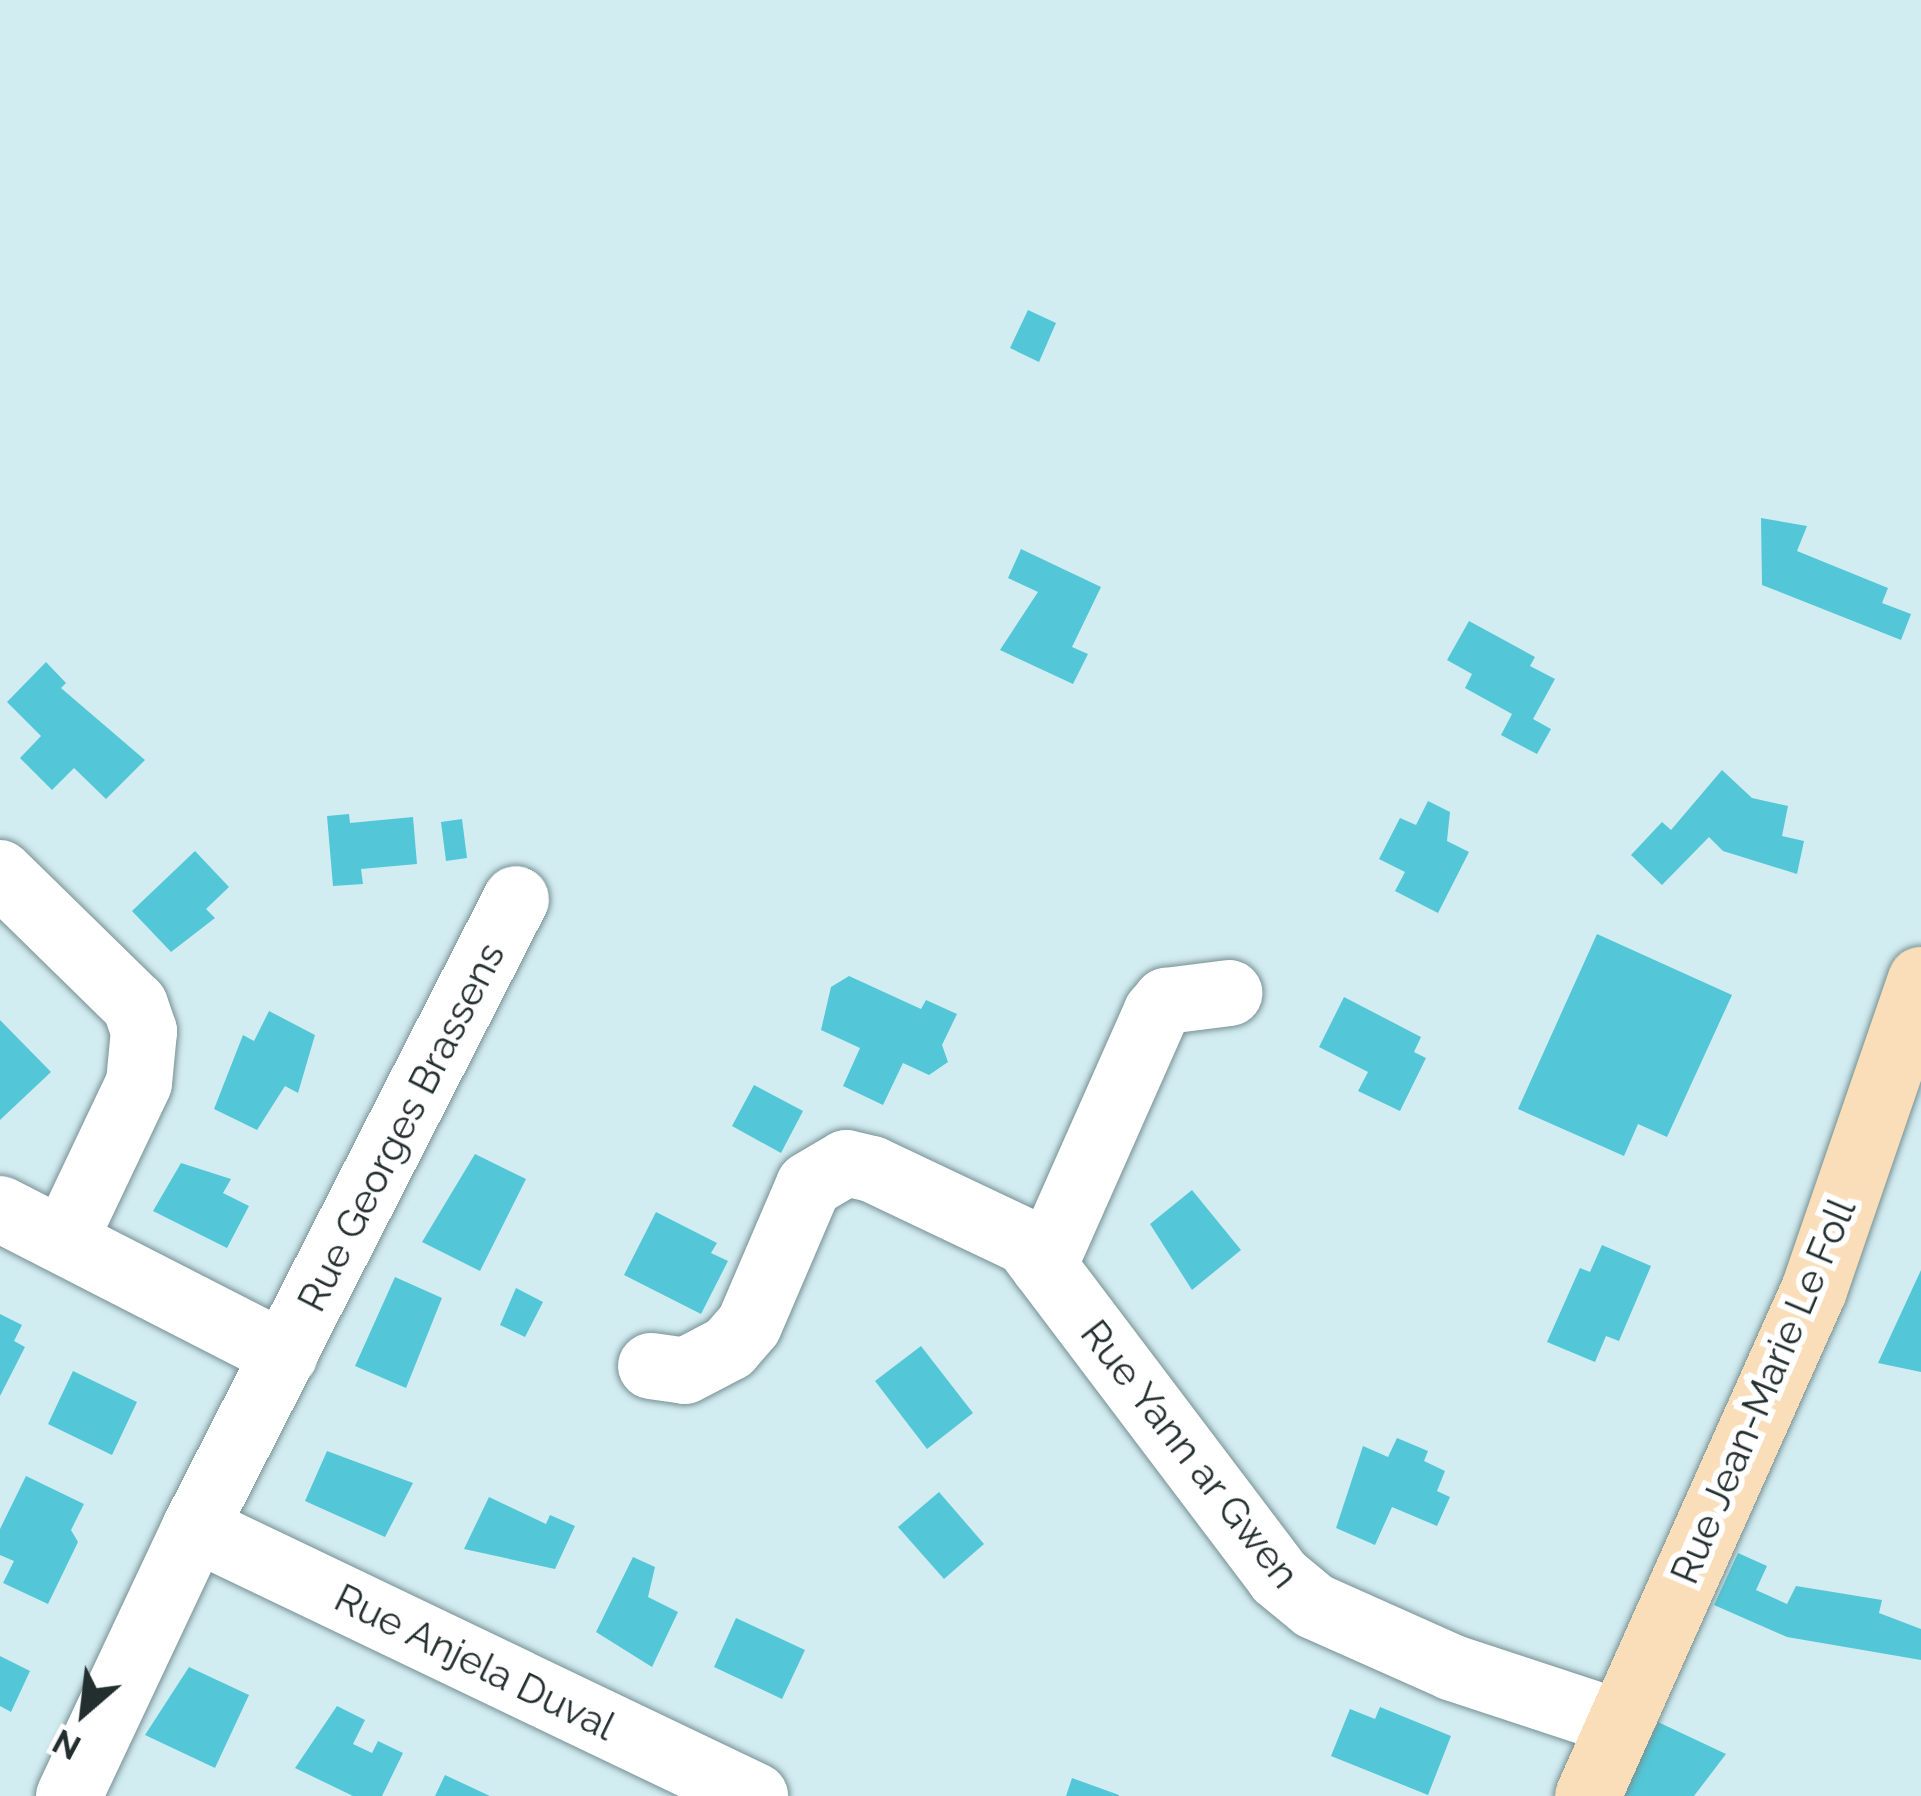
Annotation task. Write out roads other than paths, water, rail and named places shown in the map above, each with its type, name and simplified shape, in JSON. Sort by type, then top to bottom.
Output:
[{"type":"main road","name":"Rue Jean-Marie Le Foll","points":[[1588,1796],[1814,1290],[1921,980]]},
{"type":"street","points":[[0,873],[135,1005],[144,1031],[139,1083],[65,1240]]},
{"type":"street","name":"Rue Georges Brassens","points":[[69,1796],[195,1528],[516,899]]},
{"type":"street","points":[[1044,1266],[1156,1013],[1166,1001],[1229,994]]},
{"type":"street","name":"Rue Yann ar Gwen","points":[[651,1366],[685,1371],[729,1348],[748,1325],[809,1185],[847,1163],[1026,1242],[1279,1577],[1314,1606],[1453,1668],[1620,1724]]},
{"type":"street","points":[[0,1209],[285,1355]]},
{"type":"street","name":"Rue Anjela Duval","points":[[195,1528],[755,1796]]}]
